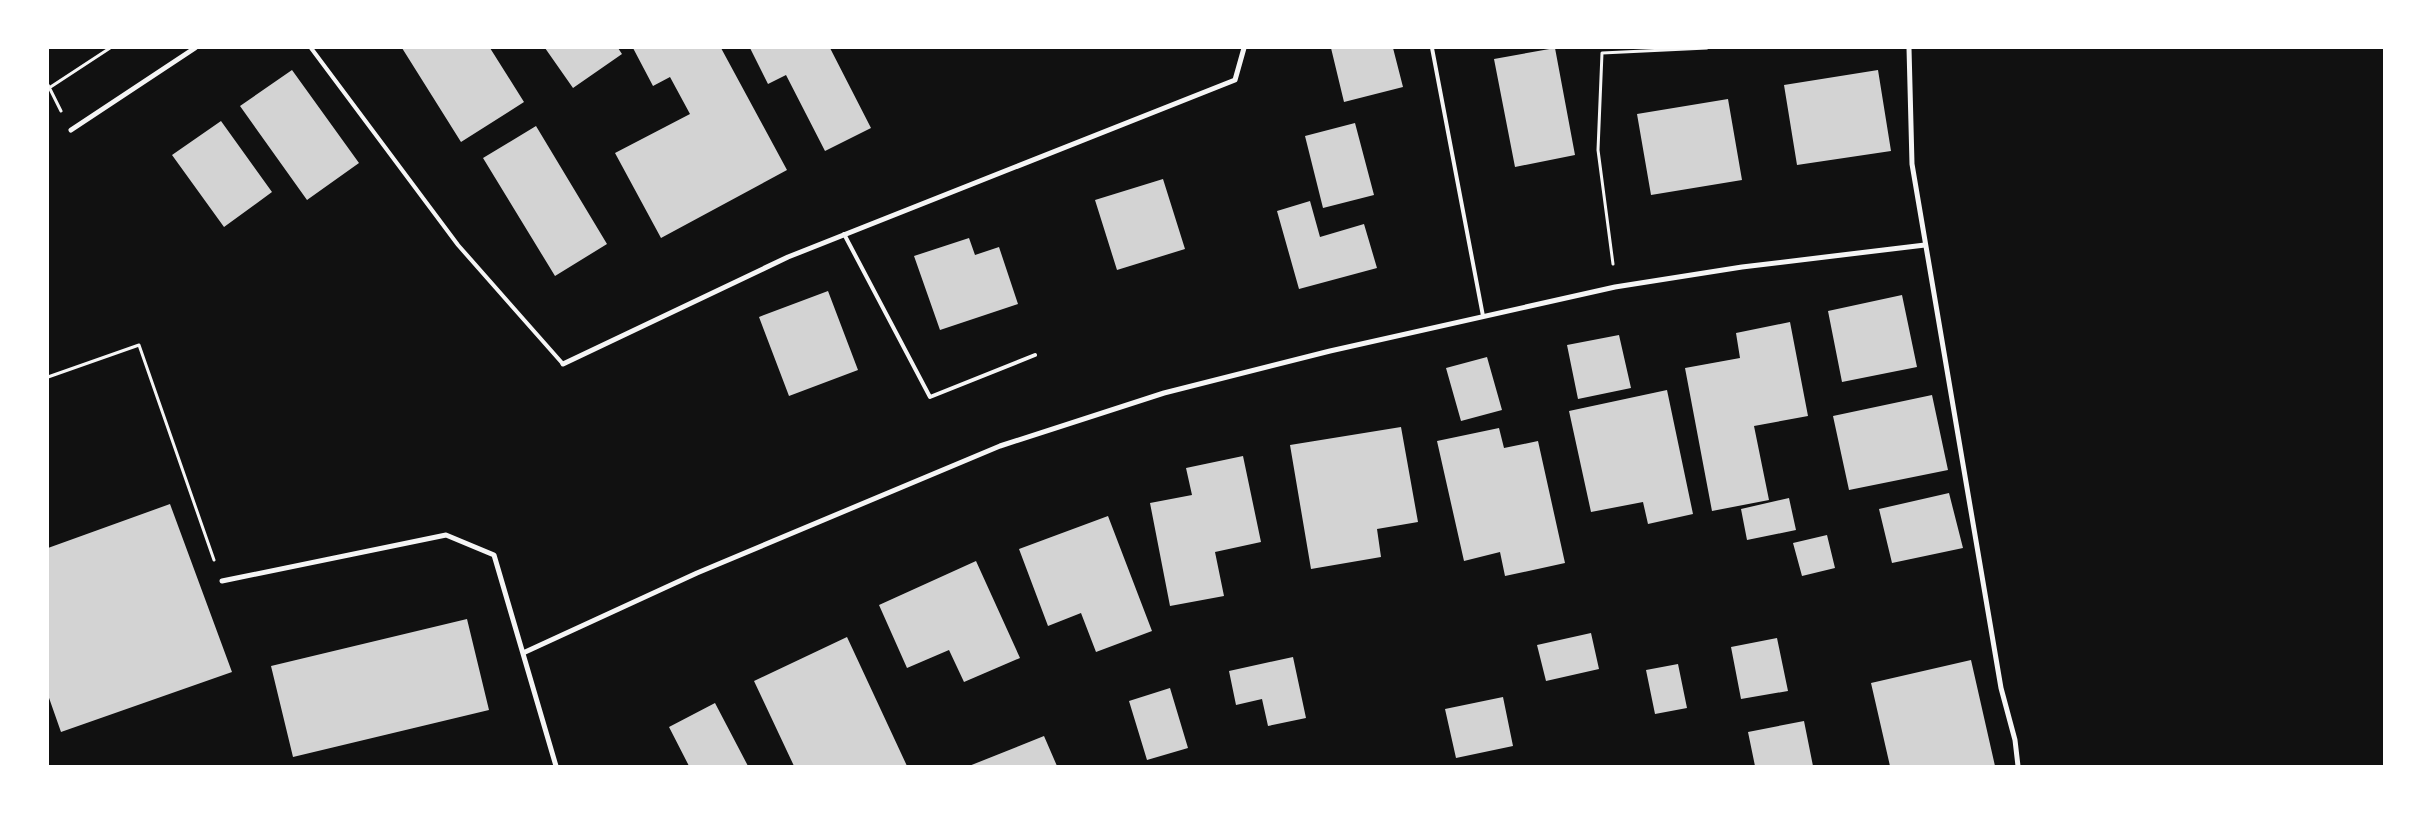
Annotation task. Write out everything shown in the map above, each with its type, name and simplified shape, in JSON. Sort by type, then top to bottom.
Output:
[{"type":"street","points":[[71,130],[195,48]]},
{"type":"street","points":[[563,364],[788,257],[1235,80],[1244,48]]},
{"type":"street","points":[[1910,48],[1912,164],[2001,688],[2014,740],[2018,766]]},
{"type":"street","points":[[523,653],[696,573],[1000,446],[1164,393],[1330,351],[1615,287],[1742,267],[1925,245]]},
{"type":"street","points":[[222,582],[446,535],[494,555],[556,766]]},
{"type":"lane","points":[[311,48],[458,245],[563,364]]},
{"type":"lane","points":[[1432,48],[1483,316]]},
{"type":"lane","points":[[844,234],[930,397],[1035,355]]},
{"type":"path","points":[[49,88],[110,48]]},
{"type":"path","points":[[1615,287],[1598,150],[1602,52],[1707,48]]},
{"type":"path","points":[[48,376],[139,346],[222,582]]},
{"type":"building","points":[[402,48],[490,48],[524,102],[461,142]]},
{"type":"building","points":[[545,48],[618,48],[622,54],[573,88]]},
{"type":"building","points":[[633,48],[721,48],[787,170],[661,238],[615,153],[690,114],[670,77],[653,86]]},
{"type":"building","points":[[750,48],[830,48],[871,128],[825,151],[786,75],[768,84]]},
{"type":"building","points":[[1331,48],[1393,48],[1403,87],[1344,102]]},
{"type":"building","points":[[1555,48],[1575,155],[1515,167],[1494,59]]},
{"type":"building","points":[[292,70],[359,163],[307,200],[240,106]]},
{"type":"building","points":[[1878,70],[1891,151],[1797,165],[1784,85]]},
{"type":"building","points":[[1728,99],[1742,180],[1651,195],[1637,114]]},
{"type":"building","points":[[221,121],[272,192],[224,227],[172,155]]},
{"type":"building","points":[[1355,123],[1374,195],[1323,208],[1305,136]]},
{"type":"building","points":[[536,126],[607,244],[555,276],[483,158]]},
{"type":"building","points":[[1163,179],[1185,249],[1117,270],[1095,200]]},
{"type":"building","points":[[1310,201],[1320,237],[1364,224],[1377,268],[1299,289],[1277,211]]},
{"type":"building","points":[[969,238],[975,255],[999,247],[1018,304],[940,330],[914,256]]},
{"type":"building","points":[[828,291],[858,370],[789,396],[759,317]]},
{"type":"building","points":[[1902,295],[1917,367],[1842,382],[1828,311]]},
{"type":"building","points":[[1790,322],[1808,416],[1754,426],[1769,500],[1712,511],[1685,368],[1740,358],[1736,333]]},
{"type":"building","points":[[1619,335],[1631,388],[1578,399],[1567,345]]},
{"type":"building","points":[[1487,357],[1502,410],[1461,421],[1446,368]]},
{"type":"building","points":[[1667,390],[1693,514],[1648,524],[1643,502],[1591,512],[1569,411]]},
{"type":"building","points":[[1932,395],[1948,470],[1849,490],[1833,416]]},
{"type":"building","points":[[1401,427],[1418,522],[1377,529],[1381,557],[1311,569],[1290,445]]},
{"type":"building","points":[[1499,428],[1504,448],[1538,441],[1565,563],[1505,576],[1500,552],[1464,561],[1437,441]]},
{"type":"building","points":[[1243,456],[1261,542],[1215,552],[1224,596],[1170,606],[1150,503],[1192,495],[1186,468]]},
{"type":"building","points":[[1949,493],[1963,548],[1892,563],[1879,509]]},
{"type":"building","points":[[1789,498],[1796,530],[1747,540],[1741,509]]},
{"type":"building","points":[[170,504],[232,672],[61,732],[48,695],[48,548]]},
{"type":"building","points":[[1108,516],[1152,631],[1096,652],[1081,613],[1048,626],[1019,549]]},
{"type":"building","points":[[1827,535],[1835,568],[1802,576],[1793,543]]},
{"type":"building","points":[[976,561],[1020,658],[964,682],[949,650],[907,668],[879,605]]},
{"type":"building","points":[[467,619],[489,710],[293,757],[271,666]]},
{"type":"building","points":[[1591,633],[1599,669],[1546,681],[1537,645]]},
{"type":"building","points":[[847,637],[907,766],[794,766],[754,681]]},
{"type":"building","points":[[1777,638],[1788,691],[1741,699],[1731,647]]},
{"type":"building","points":[[1293,657],[1306,718],[1268,726],[1262,699],[1236,705],[1229,671]]},
{"type":"building","points":[[1971,660],[1995,766],[1890,766],[1871,683]]},
{"type":"building","points":[[1678,664],[1687,708],[1655,714],[1646,670]]},
{"type":"building","points":[[1170,688],[1188,748],[1147,760],[1129,701]]},
{"type":"building","points":[[1503,697],[1513,746],[1456,758],[1445,709]]},
{"type":"building","points":[[715,703],[748,766],[689,766],[669,727]]},
{"type":"building","points":[[1804,721],[1813,766],[1755,766],[1748,732]]},
{"type":"building","points":[[1044,736],[1057,766],[969,766]]}]
